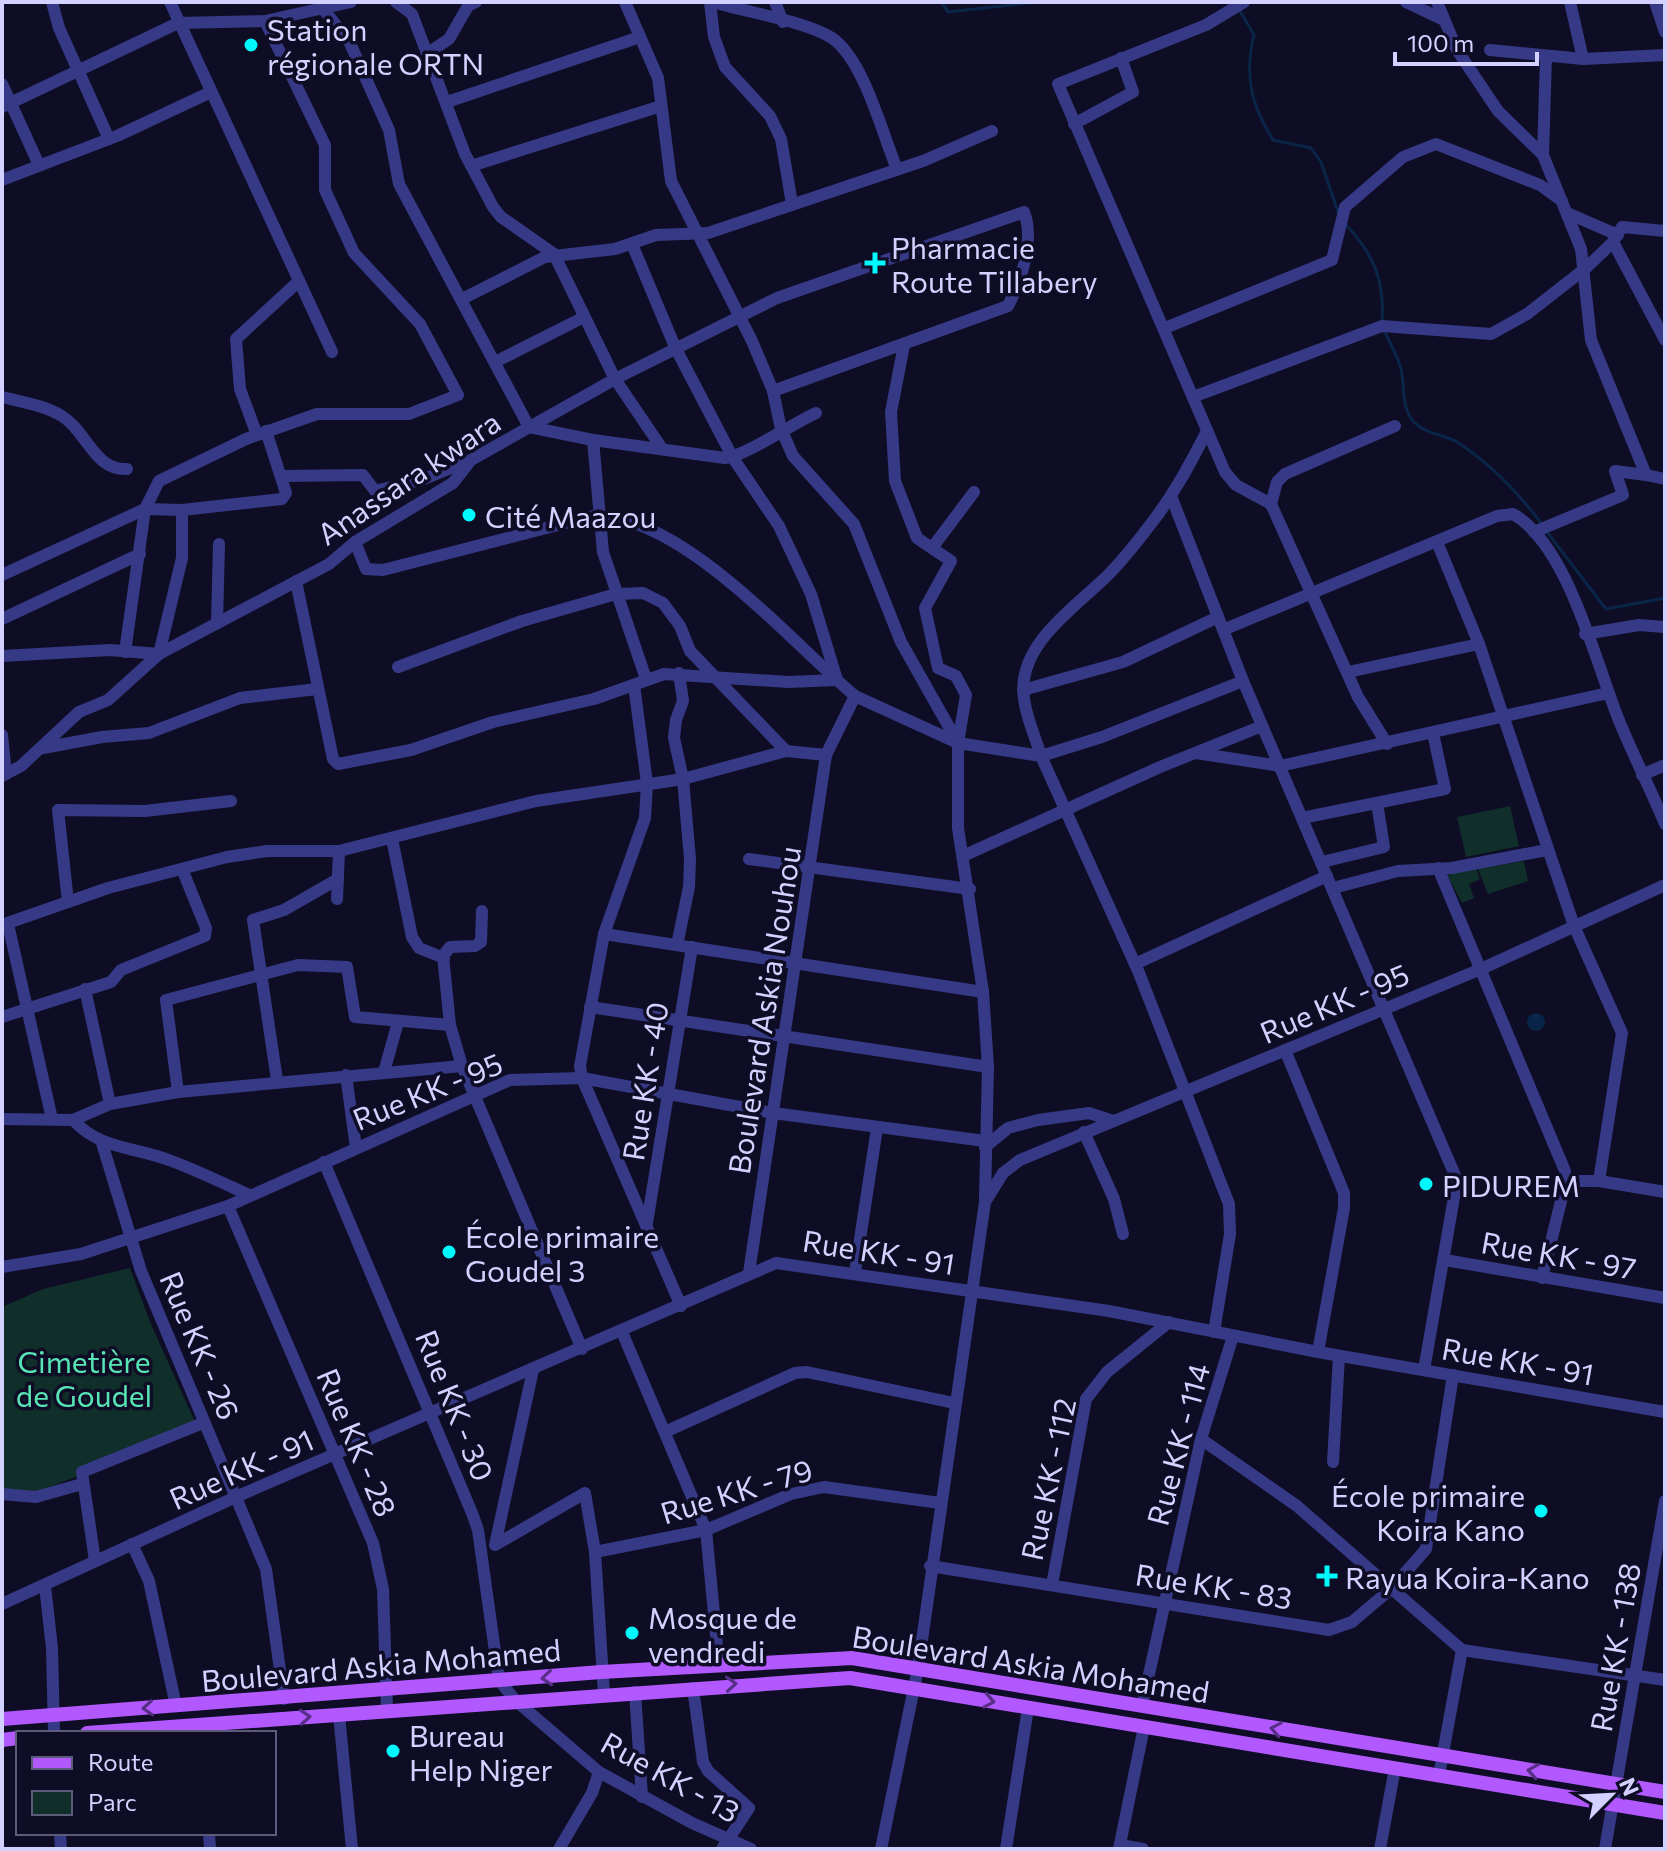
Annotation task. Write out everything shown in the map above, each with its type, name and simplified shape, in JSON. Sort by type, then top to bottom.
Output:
[{"type":"main road","name":"Boulevard Askia Mohamed","points":[[2,1719],[601,1672],[852,1658],[1665,1792]]},
{"type":"main road","name":"Boulevard Askia Mohamed","points":[[144,1731],[200,1729],[515,1700],[850,1678],[1665,1813]]},
{"type":"street","points":[[52,2],[59,28],[109,139]]},
{"type":"street","points":[[170,2],[332,352]]},
{"type":"street","points":[[6,105],[178,23],[265,21],[351,2]]},
{"type":"street","points":[[396,2],[412,14],[471,166],[501,217],[536,238],[554,254],[615,379],[661,447]]},
{"type":"street","points":[[428,53],[449,39],[468,6],[476,2]]},
{"type":"street","points":[[625,2],[658,78],[671,181],[773,391],[781,429],[793,456],[854,524],[901,642],[958,743]]},
{"type":"street","points":[[792,204],[781,139],[770,116],[725,67],[714,37],[712,2],[829,36],[849,54],[897,169]]},
{"type":"street","points":[[775,2],[783,22]]},
{"type":"street","points":[[1244,2],[1206,25],[1058,84],[1225,472],[1236,485],[1271,504],[1365,711],[1387,744]]},
{"type":"street","points":[[1406,2],[1442,19]]},
{"type":"street","points":[[1437,2],[1457,50],[1498,111],[1543,155],[1586,268],[1591,340],[1646,475]]},
{"type":"street","points":[[1570,2],[1583,59]]},
{"type":"street","points":[[1655,2],[1665,32]]},
{"type":"street","points":[[323,9],[349,41],[389,130],[399,184],[529,427],[737,315],[1024,212],[1028,241],[1016,291],[1008,306],[773,391]]},
{"type":"street","points":[[125,652],[145,509],[159,481],[261,433],[323,413],[409,414],[458,395],[437,351],[409,309],[354,253],[325,190],[323,139],[265,21]]},
{"type":"street","points":[[447,102],[640,37]]},
{"type":"street","points":[[1490,50],[1583,59],[1665,55]]},
{"type":"street","points":[[1543,155],[1546,56]]},
{"type":"street","points":[[1074,124],[1133,92],[1121,58]]},
{"type":"street","points":[[2,84],[6,105],[39,165]]},
{"type":"street","points":[[2,180],[109,139],[211,92]]},
{"type":"street","points":[[471,166],[661,106]]},
{"type":"street","points":[[462,299],[554,254],[600,252],[656,235],[697,236],[897,169],[992,131]]},
{"type":"street","points":[[1165,328],[1332,260],[1345,207],[1403,157],[1436,144],[1540,185],[1565,207],[1615,238],[1665,340]]},
{"type":"street","points":[[1193,397],[1382,326],[1491,334],[1527,314],[1586,268],[1622,227],[1665,231]]},
{"type":"street","points":[[632,244],[675,347],[733,458],[779,526],[811,594],[837,680]]},
{"type":"street","points":[[2,575],[145,509],[256,505],[282,499],[286,493],[282,476],[240,389],[236,339],[299,281]]},
{"type":"street","points":[[495,362],[584,317]]},
{"type":"street","points":[[881,1849],[918,1668],[969,1292],[985,1202],[988,1067],[983,992],[970,889],[958,828],[958,743],[966,695],[956,676],[938,668],[925,608],[951,561],[917,538],[895,481],[891,412],[904,345]]},
{"type":"street","points":[[2,397],[38,405],[62,416],[81,431],[102,462],[112,470],[127,469]]},
{"type":"street","points":[[733,458],[781,429],[816,413]]},
{"type":"street","points":[[1271,504],[1277,482],[1285,474],[1395,426]]},
{"type":"street","name":"Anassara kwara","points":[[43,748],[79,712],[108,700],[159,654],[329,564],[355,542],[453,483],[471,460],[529,427],[593,440],[733,458]]},
{"type":"street","points":[[1207,431],[1171,496],[1113,570],[1079,600],[1037,650],[1026,671],[1023,690],[1041,756],[1135,964],[1229,1204],[1230,1234],[1214,1332]]},
{"type":"street","points":[[593,440],[597,515],[603,552],[640,682],[647,783],[643,828],[604,934],[581,1052],[582,1078],[681,1306]]},
{"type":"street","points":[[282,476],[363,475],[375,491],[424,479],[471,460]]},
{"type":"street","points":[[1534,532],[1623,495],[1615,471],[1665,479]]},
{"type":"street","points":[[932,548],[974,492]]},
{"type":"street","points":[[1171,496],[1243,681],[1457,1180],[1424,1370]]},
{"type":"street","points":[[2,656],[33,651],[159,654],[182,558],[182,510]]},
{"type":"street","points":[[1023,690],[1123,662],[1220,623],[1313,591],[1506,513],[1521,518],[1534,532],[1565,581],[1608,693],[1665,824]]},
{"type":"street","points":[[355,542],[366,569],[383,570],[597,515],[631,522],[688,553],[797,640],[855,696],[958,743],[1041,756],[1102,737],[1243,681]]},
{"type":"street","points":[[1437,542],[1479,644],[1574,926],[1622,1033],[1599,1181]]},
{"type":"street","points":[[217,623],[219,544]]},
{"type":"street","points":[[2,619],[140,554]]},
{"type":"street","points":[[296,581],[333,759],[342,765],[411,750],[493,722],[594,699],[640,682],[679,673],[788,682],[837,680]]},
{"type":"street","points":[[398,667],[522,621],[616,594],[654,596],[680,626],[690,651],[786,751]]},
{"type":"street","points":[[1585,634],[1639,625],[1665,627]]},
{"type":"street","points":[[1348,672],[1479,644]]},
{"type":"street","points":[[677,945],[689,887],[683,779],[674,738],[683,701],[679,673]]},
{"type":"street","points":[[4,775],[43,748],[102,737],[149,733],[240,698],[317,689]]},
{"type":"street","points":[[1196,753],[1280,766],[1608,693]]},
{"type":"street","name":"Boulevard Askia Nouhou","points":[[749,1273],[826,755],[855,696]]},
{"type":"street","points":[[963,856],[1262,726]]},
{"type":"street","points":[[1302,818],[1445,789],[1433,733]]},
{"type":"street","points":[[2,735],[4,775]]},
{"type":"street","points":[[52,1119],[5,925],[68,902],[182,869],[267,851],[339,851],[536,801],[683,779],[786,751],[826,755]]},
{"type":"street","points":[[1642,775],[1665,765]]},
{"type":"street","points":[[68,902],[58,810],[145,811],[231,801]]},
{"type":"street","points":[[1322,862],[1384,847],[1377,803]]},
{"type":"street","points":[[392,839],[412,937],[419,948],[444,958]]},
{"type":"street","points":[[1135,964],[1330,882],[1547,850]]},
{"type":"street","points":[[337,899],[339,851]]},
{"type":"street","points":[[749,859],[970,889]]},
{"type":"street","points":[[1438,868],[1562,1162],[1566,1181],[1542,1278]]},
{"type":"street","points":[[2,1017],[111,982],[121,970],[205,936],[206,928],[182,869]]},
{"type":"street","points":[[277,1080],[253,920],[284,910],[338,879]]},
{"type":"street","name":"Rue KK - 95","points":[[985,1202],[1003,1173],[1020,1160],[1481,969],[1665,885]]},
{"type":"street","points":[[482,911],[481,942],[475,946],[450,947],[444,958],[450,1025],[462,1066],[582,1349]]},
{"type":"street","points":[[604,934],[983,992]]},
{"type":"street","name":"Rue KK - 40","points":[[647,1223],[692,947]]},
{"type":"street","points":[[178,1092],[166,1000],[263,973],[306,964],[345,965],[349,970],[355,1017],[450,1025]]},
{"type":"street","points":[[85,989],[110,1104]]},
{"type":"street","points":[[590,1007],[988,1067]]},
{"type":"street","points":[[384,1072],[398,1022]]},
{"type":"street","points":[[1285,1050],[1344,1193],[1344,1208],[1318,1352]]},
{"type":"street","points":[[2,1119],[73,1120],[110,1104],[178,1092],[277,1080],[462,1066]]},
{"type":"street","points":[[346,1075],[356,1148]]},
{"type":"street","name":"Rue KK - 95","points":[[2,1267],[67,1257],[132,1240],[228,1206],[510,1080],[582,1078],[669,1096],[985,1144]]},
{"type":"street","points":[[985,1144],[1008,1128],[1038,1120],[1089,1113],[1113,1121]]},
{"type":"street","points":[[73,1120],[88,1137],[102,1143],[168,1159],[249,1195]]},
{"type":"street","points":[[855,1272],[877,1128]]},
{"type":"street","points":[[1084,1132],[1114,1199],[1123,1234]]},
{"type":"street","name":"Rue KK - 26","points":[[102,1143],[132,1240],[203,1423],[238,1496],[271,1586],[284,1699]]},
{"type":"street","name":"Rue KK - 30","points":[[324,1162],[433,1414],[478,1530],[499,1680]]},
{"type":"street","points":[[1566,1181],[1599,1181],[1665,1192]]},
{"type":"street","name":"Rue KK - 28","points":[[228,1206],[378,1560],[389,1689],[387,1710]]},
{"type":"street","name":"Rue KK - 97","points":[[1445,1260],[1665,1298]]},
{"type":"street","name":"Rue KK - 91","points":[[2,1604],[238,1496],[776,1263],[855,1272],[1169,1322],[1339,1356],[1665,1412]]},
{"type":"street","name":"Rue KK - 112","points":[[1052,1585],[1086,1399],[1107,1372],[1169,1322]]},
{"type":"street","points":[[622,1332],[667,1431],[706,1530],[719,1666]]},
{"type":"street","name":"Rue KK - 114","points":[[1142,1706],[1201,1439],[1233,1336]]},
{"type":"street","points":[[1333,1462],[1339,1356]]},
{"type":"street","points":[[533,1370],[495,1545],[585,1493],[595,1552],[604,1694]]},
{"type":"street","points":[[667,1431],[795,1373],[807,1372],[954,1403]]},
{"type":"street","name":"Rue KK - 83","points":[[930,1566],[1329,1630],[1352,1622],[1392,1588],[1426,1549],[1453,1375]]},
{"type":"street","points":[[95,1561],[80,1476],[85,1470],[203,1423]]},
{"type":"street","points":[[1201,1439],[1297,1506],[1462,1650],[1665,1680]]},
{"type":"street","points":[[2,1494],[36,1497],[82,1484]]},
{"type":"street","name":"Rue KK - 79","points":[[595,1552],[706,1530],[791,1494],[824,1487],[940,1503]]},
{"type":"street","name":"Rue KK - 138","points":[[1605,1849],[1659,1576],[1665,1501]]},
{"type":"street","points":[[132,1544],[149,1581],[176,1706]]},
{"type":"street","points":[[45,1586],[52,1648],[54,1731]]},
{"type":"street","points":[[1439,1775],[1462,1650]]},
{"type":"street","name":"Rue KK - 13","points":[[499,1680],[515,1700],[599,1772],[725,1844],[751,1849]]},
{"type":"street","points":[[693,1688],[703,1762],[708,1771],[747,1803],[747,1816],[725,1844]]},
{"type":"street","points":[[635,1692],[642,1797]]},
{"type":"street","points":[[1006,1849],[1028,1708]]},
{"type":"street","points":[[339,1715],[352,1849]]},
{"type":"street","points":[[1143,1849],[1119,1847],[1144,1727]]},
{"type":"street","points":[[1380,1849],[1395,1768]]},
{"type":"street","points":[[559,1849],[592,1793],[599,1772]]},
{"type":"green space","points":[[1510,806],[1519,846],[1466,857],[1457,817]]},
{"type":"green space","points":[[1524,861],[1528,881],[1488,894],[1478,869]]},
{"type":"green space","points":[[1476,869],[1480,879],[1469,884],[1474,898],[1462,903],[1447,875]]},
{"type":"green space","name":"Cimetière de Goudel","points":[[130,1268],[150,1322],[195,1422],[76,1469],[78,1476],[31,1494],[2,1492],[2,1307],[43,1289]]},
{"type":"water","points":[[1536,1013],[1545,1022],[1536,1031],[1527,1022]]},
{"type":"waterway","points":[[942,2],[948,12],[1037,2]]},
{"type":"waterway","points":[[1240,11],[1254,35],[1250,77],[1265,127],[1273,140],[1311,148],[1321,162],[1338,212]]},
{"type":"waterway","points":[[1346,225],[1364,247],[1376,269],[1382,294],[1382,322]]},
{"type":"waterway","points":[[1384,330],[1400,364],[1405,404],[1414,422],[1423,429],[1457,442],[1481,459],[1513,489],[1541,523]]},
{"type":"waterway","points":[[1547,532],[1606,609],[1665,598]]},
{"type":"place","name":"Station régionale ORTN","points":[[251,45]]},
{"type":"place","name":"Pharmacie Route Tillabery","points":[[875,263]]},
{"type":"place","name":"Cité Maazou","points":[[469,515]]},
{"type":"place","name":"PIDUREM","points":[[1426,1184]]},
{"type":"place","name":"École primaire Goudel 3","points":[[449,1252]]},
{"type":"place","name":"École primaire Koira Kano","points":[[1541,1511]]},
{"type":"place","name":"Rayua Koira-Kano","points":[[1327,1576]]},
{"type":"place","name":"Mosque de vendredi","points":[[632,1633]]},
{"type":"place","name":"Bureau Help Niger","points":[[393,1751]]}]
